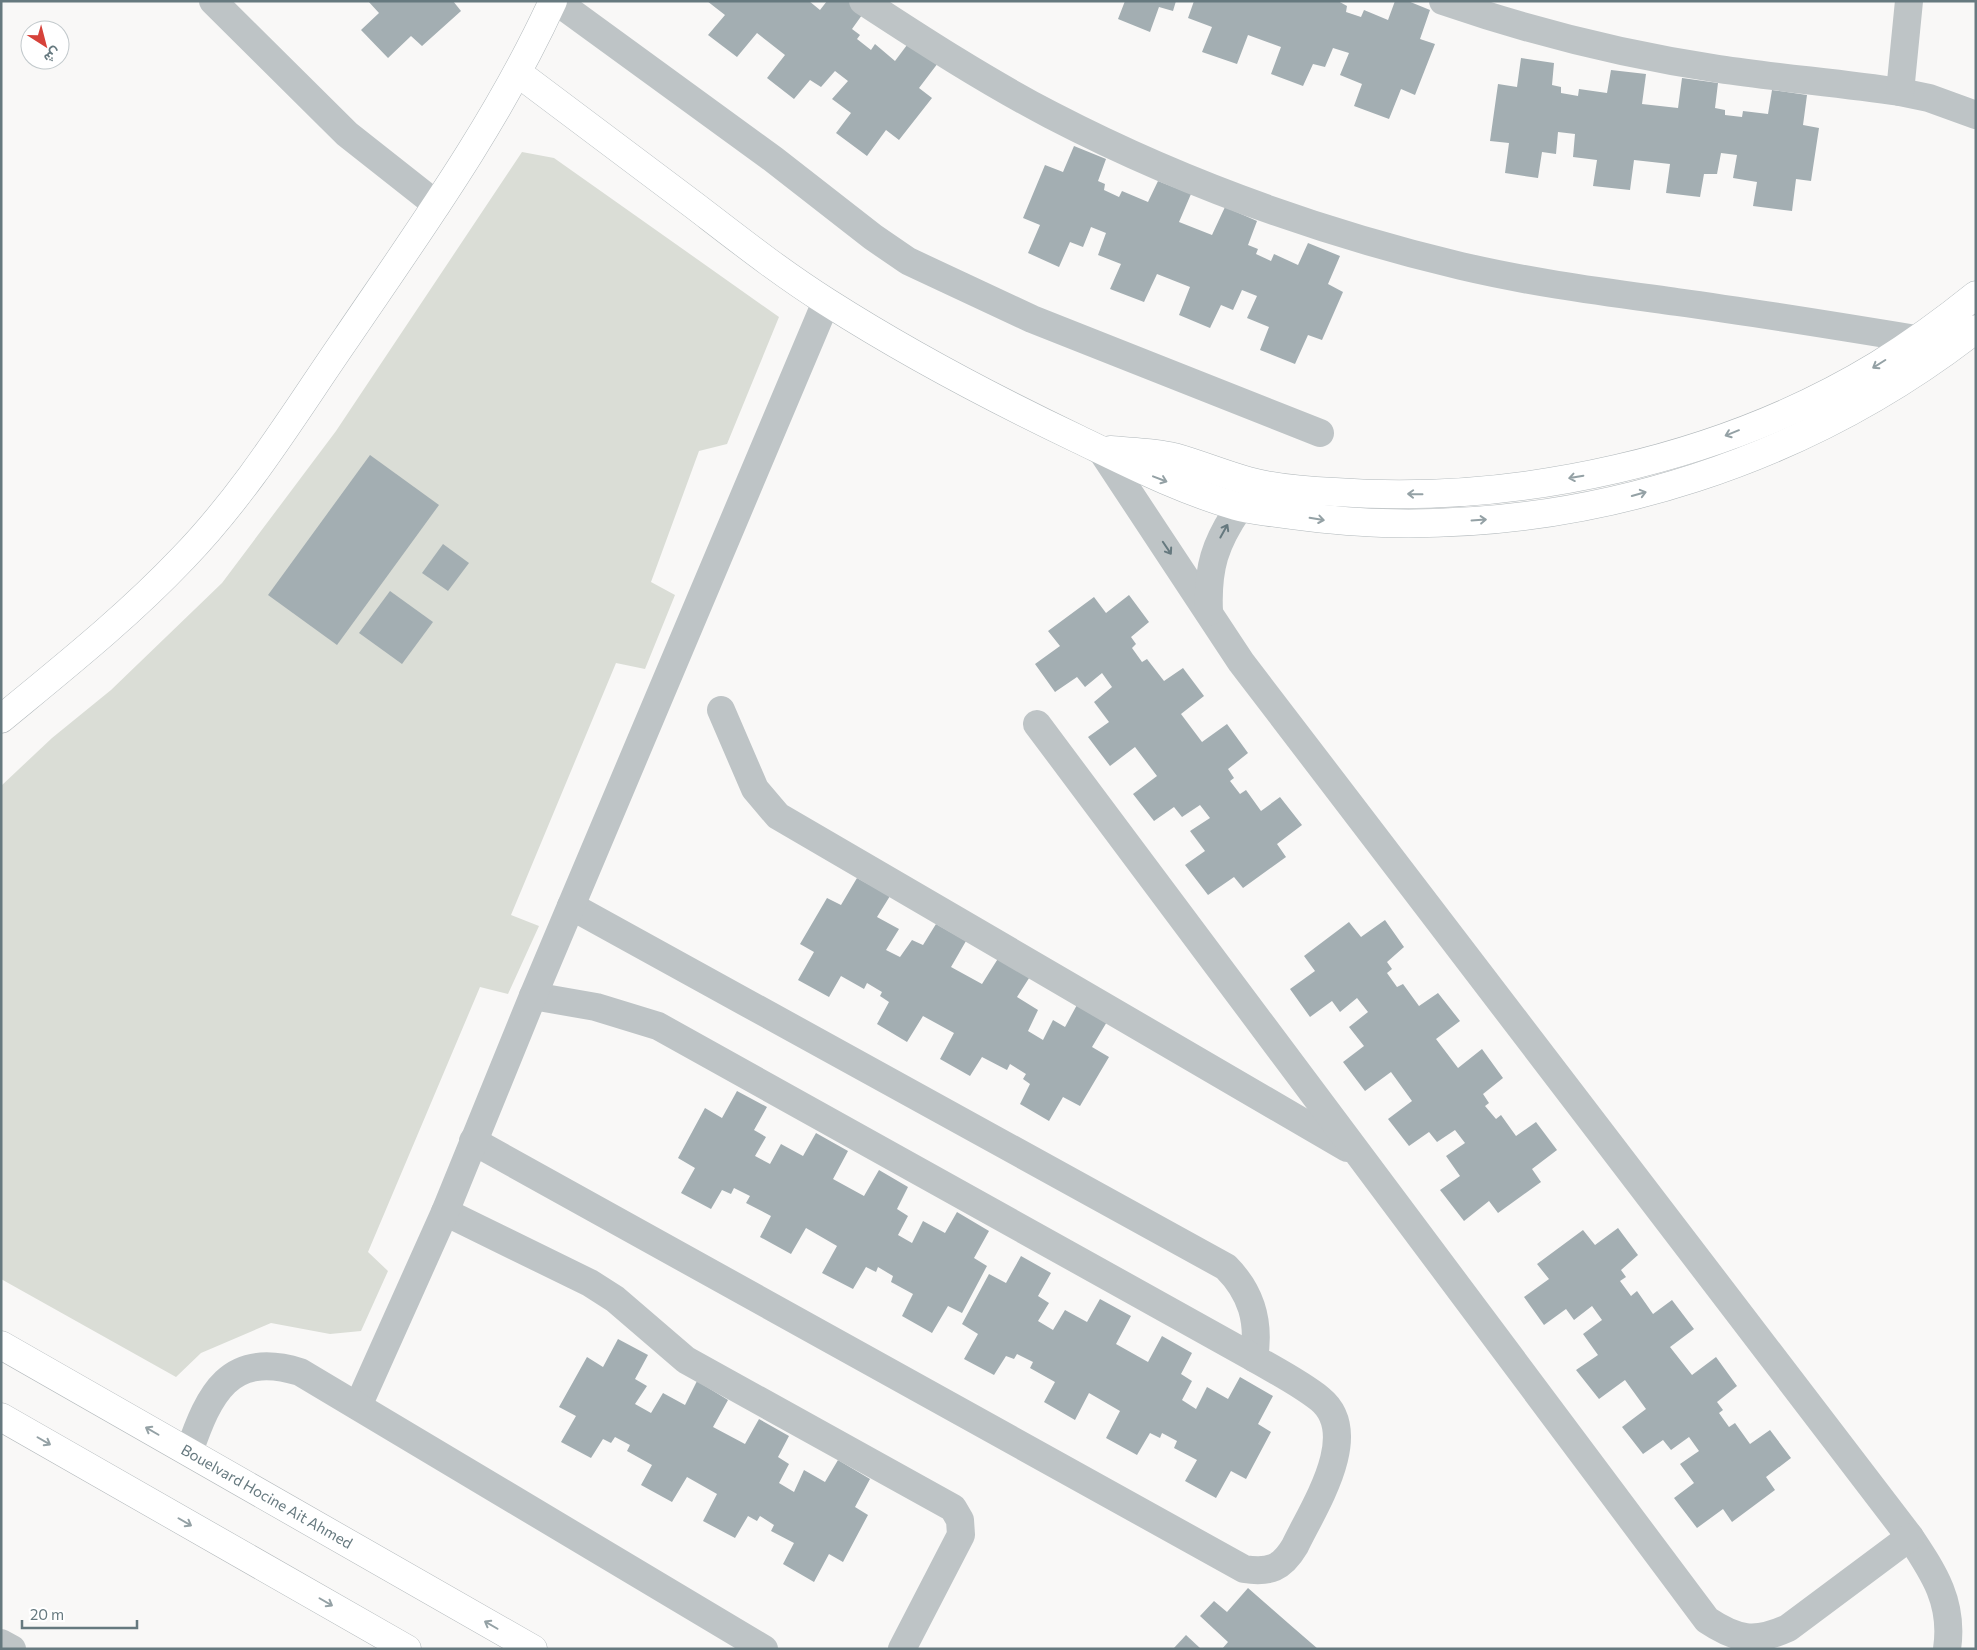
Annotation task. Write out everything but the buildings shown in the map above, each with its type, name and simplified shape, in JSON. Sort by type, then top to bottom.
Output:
[{"type":"street","points":[[213,1],[347,134],[437,205]]},
{"type":"street","points":[[1,719],[112,627],[184,557],[248,481],[437,205],[518,73],[555,1],[773,159],[873,237],[908,261],[1032,319],[1320,433]]},
{"type":"street","points":[[863,1],[956,61],[1060,119],[1150,162],[1252,203],[1356,238],[1462,266],[1570,288],[1916,339]]},
{"type":"street","points":[[1443,1],[1561,37],[1640,55],[1720,69],[1900,92],[1929,98],[1976,115]]},
{"type":"street","points":[[1900,92],[1909,1]]},
{"type":"street","points":[[518,73],[732,234],[826,302],[948,373],[1038,420],[1146,473],[1239,508],[1332,522],[1427,524],[1522,517],[1616,501],[1708,475],[1797,439],[1882,395],[1976,329]]},
{"type":"street","points":[[1101,450],[1160,454],[1250,482],[1334,492],[1428,495],[1522,487],[1615,470],[1706,444],[1794,408],[1878,365],[1976,295]]},
{"type":"street","points":[[358,1406],[445,1212],[533,996],[826,302]]},
{"type":"street","points":[[1101,450],[1241,662],[1910,1536],[1935,1574],[1946,1603],[1950,1634],[1948,1649]]},
{"type":"street","points":[[1209,612],[1208,584],[1213,557],[1223,532],[1239,508]]},
{"type":"street","points":[[721,710],[755,789],[778,816],[1357,1154]]},
{"type":"street","points":[[1038,724],[1357,1154],[1707,1620],[1725,1632],[1746,1638],[1768,1637],[1788,1628],[1910,1536]]},
{"type":"street","points":[[571,906],[1226,1267],[1237,1279],[1253,1308],[1257,1342],[1254,1358]]},
{"type":"street","points":[[474,1142],[1244,1568],[1260,1571],[1274,1568],[1287,1559],[1295,1546],[1336,1458],[1339,1437],[1334,1416],[1322,1400],[1254,1358],[658,1026],[596,1007],[533,996]]},
{"type":"street","points":[[445,1212],[590,1283],[615,1299],[686,1360],[953,1508],[960,1520],[961,1535],[902,1649]]},
{"type":"street","name":"Bouelvard Hocine Ait Ahmed","points":[[1,1345],[533,1649]]},
{"type":"street","points":[[189,1452],[202,1414],[211,1397],[224,1381],[251,1368],[281,1366],[300,1372],[764,1649]]},
{"type":"street","points":[[1,1417],[407,1649]]},
{"type":"street","points":[[1,1643],[12,1649]]},
{"type":"shaded area","points":[[522,152],[554,158],[779,317],[727,444],[699,451],[651,582],[675,595],[645,669],[616,663],[511,915],[539,926],[508,994],[480,987],[368,1252],[388,1271],[361,1331],[330,1334],[271,1323],[201,1353],[176,1377],[1,1279],[1,786],[52,738],[111,690],[222,583],[336,431]]}]
